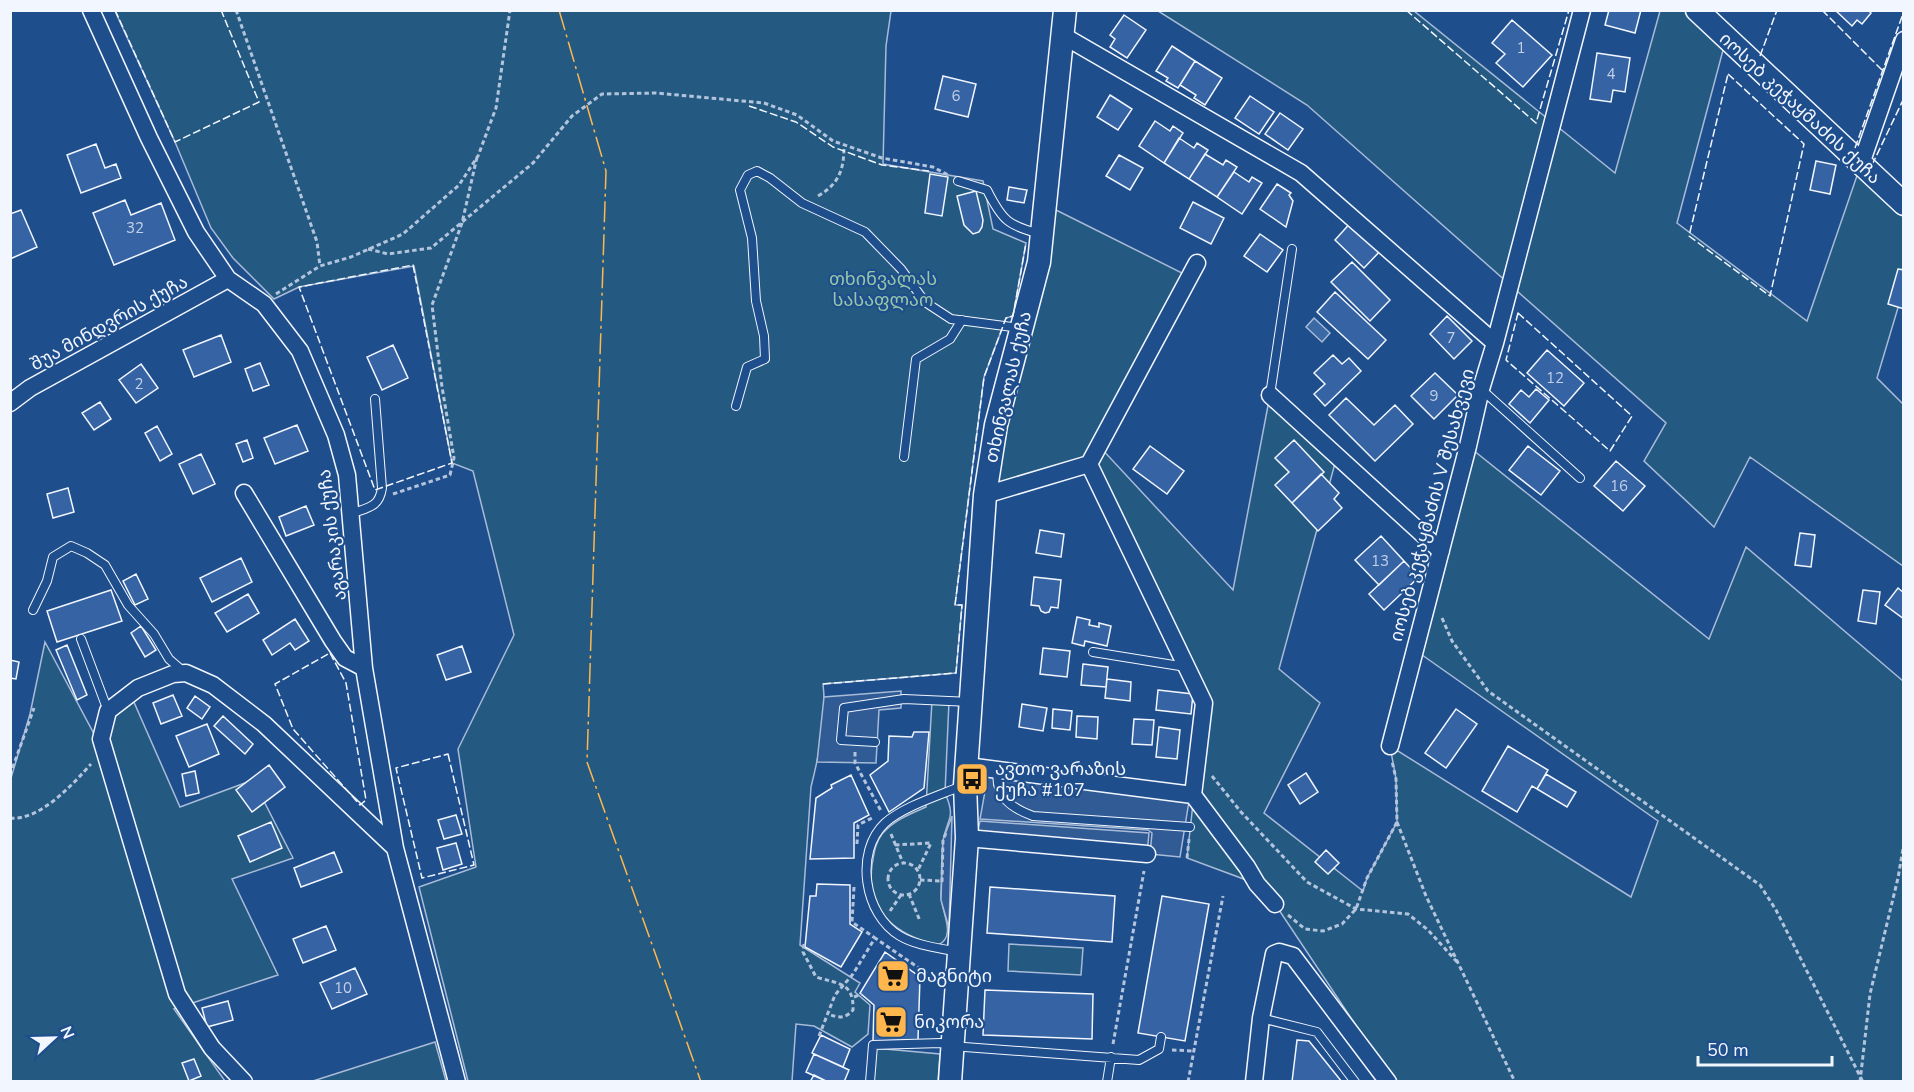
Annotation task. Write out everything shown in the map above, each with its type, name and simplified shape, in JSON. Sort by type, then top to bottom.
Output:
[{"type":"street","name":"აგარაკის ქუჩა","points":[[92,10],[149,138],[196,232],[228,279],[264,304],[300,351],[336,435],[347,475],[364,668],[395,848],[457,1082]]},
{"type":"street","name":"თხინვალას ქუჩა","points":[[950,1082],[967,838],[966,775],[985,495],[996,425],[1039,262],[1065,10]]},
{"type":"street","name":"იოსებ კეჭაყმაძის V შესახვევი","points":[[1389,746],[1582,10]]},
{"type":"street","name":"იოსებ კეჭაყმაძის ქუჩა","points":[[1697,10],[1760,72],[1904,204]]},
{"type":"street","points":[[1062,35],[1301,173],[1495,343]]},
{"type":"street","points":[[1861,164],[1904,40]]},
{"type":"street","points":[[985,495],[1089,464],[1197,263]]},
{"type":"street","name":"შუა მინდვრის ქუჩა","points":[[10,403],[30,388],[228,279]]},
{"type":"street","points":[[1270,395],[1441,551]]},
{"type":"street","points":[[1089,464],[1204,703],[1193,795],[1247,867],[1257,884],[1275,904]]},
{"type":"street","points":[[244,493],[345,658],[364,668]]},
{"type":"street","points":[[244,1082],[212,1048],[177,994],[101,739],[108,711],[138,688],[173,674],[186,673],[213,685],[264,724],[395,848]]},
{"type":"street","points":[[966,775],[998,770],[1193,795]]},
{"type":"street","points":[[967,838],[1147,854]]},
{"type":"street","points":[[1254,1082],[1261,1018],[1274,954],[1279,952],[1293,956],[1388,1082]]},
{"type":"lane","points":[[736,406],[747,367],[765,358],[764,336],[756,301],[752,238],[740,190],[748,175],[757,171],[770,178],[802,203],[865,232],[901,269],[925,302],[951,319],[1021,328]]},
{"type":"lane","points":[[958,181],[987,190],[1005,219],[1020,229],[1042,234]]},
{"type":"lane","points":[[1270,395],[1292,249]]},
{"type":"lane","points":[[903,457],[916,359],[950,339],[962,320]]},
{"type":"lane","points":[[1481,389],[1580,478]]},
{"type":"lane","points":[[351,514],[376,504],[381,498],[375,399]]},
{"type":"lane","points":[[33,610],[47,581],[53,557],[71,546],[105,565],[128,605],[154,634],[169,659],[186,673]]},
{"type":"lane","points":[[81,639],[108,711]]},
{"type":"lane","points":[[1093,652],[1186,667]]},
{"type":"lane","points":[[875,742],[841,740],[844,708],[904,699],[971,702]]},
{"type":"lane","points":[[998,770],[996,779],[1003,799],[1016,810],[1033,816],[1190,827]]},
{"type":"lane","points":[[959,952],[916,942],[899,935],[884,921],[871,899],[867,878],[867,858],[874,836],[886,822],[966,775]]},
{"type":"lane","points":[[1261,1018],[1317,1032],[1355,1082]]},
{"type":"lane","points":[[870,1082],[873,1045],[941,1043],[951,1046],[1139,1060],[1159,1049],[1161,1037]]},
{"type":"lane","points":[[1107,1082],[1111,1057]]},
{"type":"path","points":[[236,10],[317,242],[320,266]]},
{"type":"path","points":[[381,498],[450,475],[454,458],[432,305],[462,223],[478,156],[496,108],[510,10]]},
{"type":"path","points":[[368,249],[388,254],[431,248],[533,163],[572,116],[602,94],[656,93],[764,103],[797,115],[833,141],[882,158],[933,167],[958,181]]},
{"type":"path","points":[[810,207],[816,198],[831,189],[841,171],[844,145]]},
{"type":"path","points":[[264,304],[288,285],[320,266],[351,257],[403,234],[459,185],[478,156]]},
{"type":"path","points":[[1430,592],[1452,641],[1488,691],[1760,885],[1776,910],[1861,1075]]},
{"type":"path","points":[[10,775],[34,708]]},
{"type":"path","points":[[10,818],[43,810],[79,778],[95,760],[101,739]]},
{"type":"path","points":[[855,740],[855,763],[886,822],[903,862]]},
{"type":"path","points":[[1389,746],[1396,779],[1397,822],[1426,896],[1515,1082]]},
{"type":"path","points":[[1197,758],[1241,812],[1307,882],[1356,909],[1408,914],[1428,930],[1458,963]]},
{"type":"path","points":[[1275,904],[1305,929],[1323,931],[1342,924],[1356,909],[1367,878],[1397,822]]},
{"type":"path","points":[[895,845],[931,843],[918,870],[920,880],[916,890],[901,895],[891,889],[888,879],[891,869],[903,862],[910,863],[918,870]]},
{"type":"path","points":[[1862,1082],[1870,994],[1898,878],[1904,843]]},
{"type":"path","points":[[1111,1057],[1147,854]]},
{"type":"path","points":[[920,880],[942,881]]},
{"type":"path","points":[[909,894],[920,921]]},
{"type":"path","points":[[884,921],[901,895]]},
{"type":"path","points":[[1188,1082],[1223,896]]},
{"type":"path","points":[[819,1036],[835,995],[853,974],[875,938],[943,986]]},
{"type":"path","points":[[804,944],[803,952],[816,977],[843,985],[854,997],[853,1010],[847,1017],[828,1014]]},
{"type":"path","points":[[854,997],[862,994]]},
{"type":"path","points":[[1159,1049],[1194,1051]]},
{"type":"green space","name":"თხინვალას სასაფლაო","points":[[115,11],[891,11],[886,46],[883,164],[983,181],[993,229],[1026,243],[1013,316],[1006,318],[984,377],[955,605],[962,605],[956,673],[823,684],[823,723],[811,787],[800,945],[860,983],[855,992],[870,1005],[868,1034],[852,1047],[814,1026],[796,1024],[792,1081],[468,1081],[419,887],[476,867],[458,749],[514,635],[473,471],[452,463],[414,266],[299,287],[274,299],[233,258],[211,228],[175,142]]},
{"type":"green space","points":[[1158,11],[1414,11],[1615,173],[1660,11],[1697,11],[1726,39],[1677,223],[1807,321],[1861,164],[1903,204],[1903,291],[1877,378],[1903,404],[1903,566],[1750,457],[1714,527],[1644,461],[1666,423],[1307,105]]},
{"type":"green space","points":[[1046,205],[1190,277],[1099,446],[1233,590],[1270,395],[1337,456],[1279,669],[1320,703],[1264,813],[1363,891],[1367,878],[1397,822],[1396,779],[1390,746],[1631,897],[1658,821],[1415,650],[1468,446],[1709,639],[1746,547],[1903,681],[1903,1081],[1393,1081],[1271,898],[1257,884],[1187,858],[1204,703],[1089,464],[985,495]]},
{"type":"green space","points":[[45,642],[100,745],[114,716],[133,700],[180,807],[253,780],[293,858],[232,879],[278,975],[174,1009],[225,1081],[11,1082],[11,778],[30,714]]},
{"type":"green space","points":[[932,700],[949,701],[945,793],[950,809],[950,819],[943,842],[941,894],[947,922],[947,935],[938,945],[909,935],[887,919],[879,908],[871,882],[874,853],[882,834],[897,821],[926,807]]},
{"type":"green space","points":[[1009,944],[1083,948],[1081,975],[1008,971]]},
{"type":"green space","points":[[435,1042],[446,1081],[313,1081]]},
{"type":"green space","points":[[874,1048],[940,1054],[938,1081],[872,1082]]},
{"type":"shaded area","points":[[1314,318],[1330,333],[1322,342],[1306,327]]},
{"type":"shaded area","points":[[901,691],[901,708],[879,710],[876,763],[817,762],[824,697]]},
{"type":"shaded area","points":[[989,769],[1190,795],[1180,857],[1150,854],[1152,833],[1148,830],[980,819]]},
{"type":"shaded area","points":[[952,816],[949,928],[941,900],[943,840]]},
{"type":"shaded area","points":[[980,821],[1149,833],[1147,854],[976,839]]},
{"type":"building","points":[[1609,10],[1641,10],[1635,33],[1605,25]]},
{"type":"building","points":[[1835,10],[1868,10],[1871,13],[1862,24],[1857,20],[1852,26]]},
{"type":"building","points":[[1124,15],[1146,30],[1127,58],[1110,47],[1115,39],[1110,35]]},
{"type":"building","points":[[1512,20],[1552,55],[1523,87],[1496,63],[1505,54],[1492,43]]},
{"type":"building","points":[[1172,46],[1195,61],[1178,88],[1156,71]]},
{"type":"building","points":[[1597,53],[1630,58],[1625,92],[1613,90],[1611,102],[1590,99]]},
{"type":"building","points":[[1195,61],[1222,78],[1205,105],[1194,98],[1196,95],[1180,85]]},
{"type":"building","points":[[943,76],[976,84],[968,117],[935,109]]},
{"type":"building","points":[[1110,95],[1132,109],[1118,130],[1097,117]]},
{"type":"building","points":[[1250,96],[1274,112],[1259,134],[1235,118]]},
{"type":"building","points":[[1280,113],[1303,129],[1288,150],[1265,134]]},
{"type":"building","points":[[1155,121],[1170,131],[1173,126],[1183,133],[1164,163],[1139,146]]},
{"type":"building","points":[[1179,138],[1194,148],[1197,143],[1208,150],[1189,179],[1164,163]]},
{"type":"building","points":[[96,144],[105,168],[116,164],[121,178],[81,193],[67,155]]},
{"type":"building","points":[[1205,154],[1223,165],[1226,160],[1237,167],[1217,197],[1189,179]]},
{"type":"building","points":[[1119,155],[1143,168],[1130,190],[1106,176]]},
{"type":"building","points":[[1816,161],[1836,165],[1830,194],[1810,190]]},
{"type":"building","points":[[1234,172],[1249,182],[1252,177],[1262,183],[1242,214],[1217,197]]},
{"type":"building","points":[[930,174],[948,177],[942,216],[925,213]]},
{"type":"building","points":[[1277,184],[1291,193],[1289,195],[1293,201],[1286,227],[1260,209]]},
{"type":"building","points":[[1009,187],[1027,190],[1024,203],[1007,200]]},
{"type":"building","points":[[976,191],[983,220],[979,232],[973,234],[964,225],[957,196]]},
{"type":"building","points":[[125,200],[131,215],[161,203],[175,240],[114,265],[93,213]]},
{"type":"building","points":[[1193,202],[1224,218],[1211,244],[1180,228]]},
{"type":"building","points":[[21,210],[37,247],[10,259],[10,214]]},
{"type":"building","points":[[1353,220],[1383,248],[1364,268],[1335,240]]},
{"type":"building","points":[[1260,234],[1283,250],[1267,272],[1244,256]]},
{"type":"building","points":[[1352,262],[1390,300],[1370,321],[1331,282]]},
{"type":"building","points":[[1898,269],[1904,270],[1904,309],[1888,304]]},
{"type":"building","points":[[1335,292],[1386,340],[1368,359],[1317,312]]},
{"type":"building","points":[[1447,316],[1472,341],[1454,359],[1430,334]]},
{"type":"building","points":[[221,335],[231,362],[194,377],[183,350]]},
{"type":"building","points":[[393,345],[408,378],[382,390],[367,357]]},
{"type":"building","points":[[1547,350],[1584,383],[1564,406],[1527,373]]},
{"type":"building","points":[[1333,355],[1342,364],[1349,358],[1361,371],[1325,406],[1314,394],[1325,384],[1314,373]]},
{"type":"building","points":[[260,363],[269,385],[253,391],[245,369]]},
{"type":"building","points":[[141,364],[158,388],[136,403],[119,380]]},
{"type":"building","points":[[1435,373],[1458,395],[1434,419],[1411,396]]},
{"type":"building","points":[[1536,389],[1549,400],[1530,423],[1509,404],[1521,390],[1529,397]]},
{"type":"building","points":[[1346,398],[1374,425],[1395,405],[1413,424],[1375,461],[1329,415]]},
{"type":"building","points":[[100,402],[111,419],[94,430],[82,413]]},
{"type":"building","points":[[297,425],[308,451],[275,464],[264,438]]},
{"type":"building","points":[[157,426],[172,454],[160,461],[145,433]]},
{"type":"building","points":[[247,440],[253,458],[243,462],[236,444]]},
{"type":"building","points":[[1294,440],[1324,472],[1292,503],[1275,485],[1289,472],[1275,458]]},
{"type":"building","points":[[1150,446],[1184,471],[1167,494],[1133,469]]},
{"type":"building","points":[[1528,446],[1560,471],[1541,495],[1509,470]]},
{"type":"building","points":[[201,454],[215,484],[193,494],[179,464]]},
{"type":"building","points":[[1616,461],[1645,486],[1623,511],[1594,486]]},
{"type":"building","points":[[1321,474],[1339,493],[1334,499],[1342,508],[1318,531],[1292,503]]},
{"type":"building","points":[[68,488],[74,512],[53,518],[47,494]]},
{"type":"building","points":[[306,506],[314,525],[286,536],[279,517]]},
{"type":"building","points":[[1040,530],[1064,534],[1061,557],[1036,553]]},
{"type":"building","points":[[1800,533],[1815,535],[1811,567],[1795,565]]},
{"type":"building","points":[[1381,536],[1404,561],[1379,585],[1355,560]]},
{"type":"building","points":[[241,558],[252,582],[212,602],[200,578]]},
{"type":"building","points":[[1404,561],[1419,577],[1384,610],[1369,594]]},
{"type":"building","points":[[136,574],[148,599],[135,605],[123,581]]},
{"type":"building","points":[[1034,577],[1061,580],[1058,608],[1051,607],[1049,612],[1045,613],[1039,606],[1031,605]]},
{"type":"building","points":[[1898,588],[1904,593],[1904,619],[1885,605]]},
{"type":"building","points":[[111,590],[122,621],[57,642],[47,611]]},
{"type":"building","points":[[1863,590],[1880,592],[1876,624],[1858,621]]},
{"type":"building","points":[[248,594],[259,613],[227,632],[215,613]]},
{"type":"building","points":[[1077,617],[1090,620],[1089,625],[1099,627],[1099,623],[1111,626],[1107,646],[1085,641],[1084,646],[1072,643]]},
{"type":"building","points":[[295,619],[309,641],[295,650],[290,643],[272,655],[263,640]]},
{"type":"building","points":[[141,626],[156,650],[145,657],[131,633]]},
{"type":"building","points":[[67,645],[87,695],[77,700],[56,650]]},
{"type":"building","points":[[462,646],[471,672],[446,680],[437,655]]},
{"type":"building","points":[[1043,648],[1070,651],[1067,677],[1040,674]]},
{"type":"building","points":[[10,660],[19,662],[16,679],[10,678]]},
{"type":"building","points":[[1083,664],[1108,667],[1106,687],[1081,685]]},
{"type":"building","points":[[1107,679],[1131,682],[1130,701],[1105,698]]},
{"type":"building","points":[[1158,690],[1193,694],[1191,714],[1156,710]]},
{"type":"building","points":[[173,695],[182,716],[161,724],[153,703]]},
{"type":"building","points":[[195,696],[210,707],[202,719],[187,708]]},
{"type":"building","points":[[1022,704],[1047,708],[1043,731],[1019,727]]},
{"type":"building","points":[[1053,709],[1072,711],[1070,730],[1052,728]]},
{"type":"building","points":[[1456,709],[1477,724],[1446,768],[1425,753]]},
{"type":"building","points":[[223,716],[253,744],[245,754],[214,726]]},
{"type":"building","points":[[1077,716],[1098,717],[1097,739],[1076,737]]},
{"type":"building","points":[[1134,719],[1154,720],[1152,745],[1132,744]]},
{"type":"building","points":[[207,724],[219,754],[189,767],[176,736]]},
{"type":"building","points":[[1159,727],[1180,730],[1177,759],[1156,757]]},
{"type":"building","points":[[914,732],[929,732],[924,788],[889,812],[870,775],[888,761],[889,736],[912,737]]},
{"type":"building","points":[[1508,746],[1548,770],[1537,789],[1532,786],[1517,812],[1482,791]]},
{"type":"building","points":[[269,765],[285,787],[252,812],[236,790]]},
{"type":"building","points":[[195,771],[199,793],[186,796],[182,774]]},
{"type":"building","points":[[1306,773],[1318,792],[1300,804],[1288,785]]},
{"type":"building","points":[[1546,774],[1576,792],[1567,807],[1537,789]]},
{"type":"building","points":[[851,775],[869,815],[854,823],[854,858],[810,859],[816,798],[832,788],[831,785]]},
{"type":"building","points":[[456,815],[462,834],[444,839],[438,820]]},
{"type":"building","points":[[271,822],[282,848],[250,862],[238,836]]},
{"type":"building","points":[[456,843],[462,864],[443,870],[437,848]]},
{"type":"building","points":[[1326,850],[1339,863],[1328,874],[1315,862]]},
{"type":"building","points":[[334,852],[342,872],[301,887],[294,868]]},
{"type":"building","points":[[817,884],[850,885],[850,924],[862,932],[841,967],[805,947],[810,896],[816,896]]},
{"type":"building","points":[[990,887],[1115,896],[1112,942],[987,933]]},
{"type":"building","points":[[1162,896],[1209,904],[1185,1041],[1138,1033]]},
{"type":"building","points":[[326,926],[336,950],[303,963],[293,939]]},
{"type":"building","points":[[885,952],[920,977],[918,1040],[873,1041],[874,1005],[860,993]]},
{"type":"building","points":[[355,968],[367,994],[332,1009],[320,983]]},
{"type":"building","points":[[985,990],[1093,994],[1092,1039],[983,1035]]},
{"type":"building","points":[[228,1001],[233,1020],[207,1027],[202,1008]]},
{"type":"building","points":[[821,1035],[850,1049],[843,1067],[812,1053]]},
{"type":"building","points":[[1297,1040],[1309,1041],[1342,1082],[1292,1082]]},
{"type":"building","points":[[814,1054],[849,1070],[844,1082],[828,1082],[806,1072]]},
{"type":"building","points":[[194,1059],[201,1076],[189,1081],[182,1063]]},
{"type":"building","points":[[814,1075],[828,1082],[810,1082]]},
{"type":"fence","points":[[115,10],[175,142],[259,102],[221,10]]},
{"type":"fence","points":[[1406,10],[1536,123],[1569,10]]},
{"type":"fence","points":[[1760,56],[1777,10]]},
{"type":"fence","points":[[1822,10],[1882,70]]},
{"type":"fence","points":[[1855,148],[1904,11]]},
{"type":"fence","points":[[1728,74],[1804,144],[1770,296],[1689,236],[1728,74]]},
{"type":"fence","points":[[1872,165],[1904,98]]},
{"type":"fence","points":[[749,106],[796,122],[833,147],[882,165],[929,171]]},
{"type":"fence","points":[[823,684],[956,673],[962,605],[955,605],[984,377],[1006,318],[1013,316],[1026,243]]},
{"type":"fence","points":[[413,265],[452,463],[375,490],[299,287],[413,265]]},
{"type":"fence","points":[[1518,313],[1632,416],[1610,451],[1506,360],[1518,313]]},
{"type":"fence","points":[[330,653],[346,683],[366,800],[360,805],[293,729],[275,684],[330,653]]},
{"type":"fence","points":[[448,754],[474,865],[422,878],[396,768],[448,754]]},
{"type":"power","points":[[559,10],[606,171],[587,762],[701,1082]]},
{"type":"place","name":"ავთო ვარაზის ქუჩა #107","points":[[972,779]]},
{"type":"place","name":"მაგნიტი","points":[[893,976]]},
{"type":"place","name":"ნიკორა","points":[[891,1022]]}]
